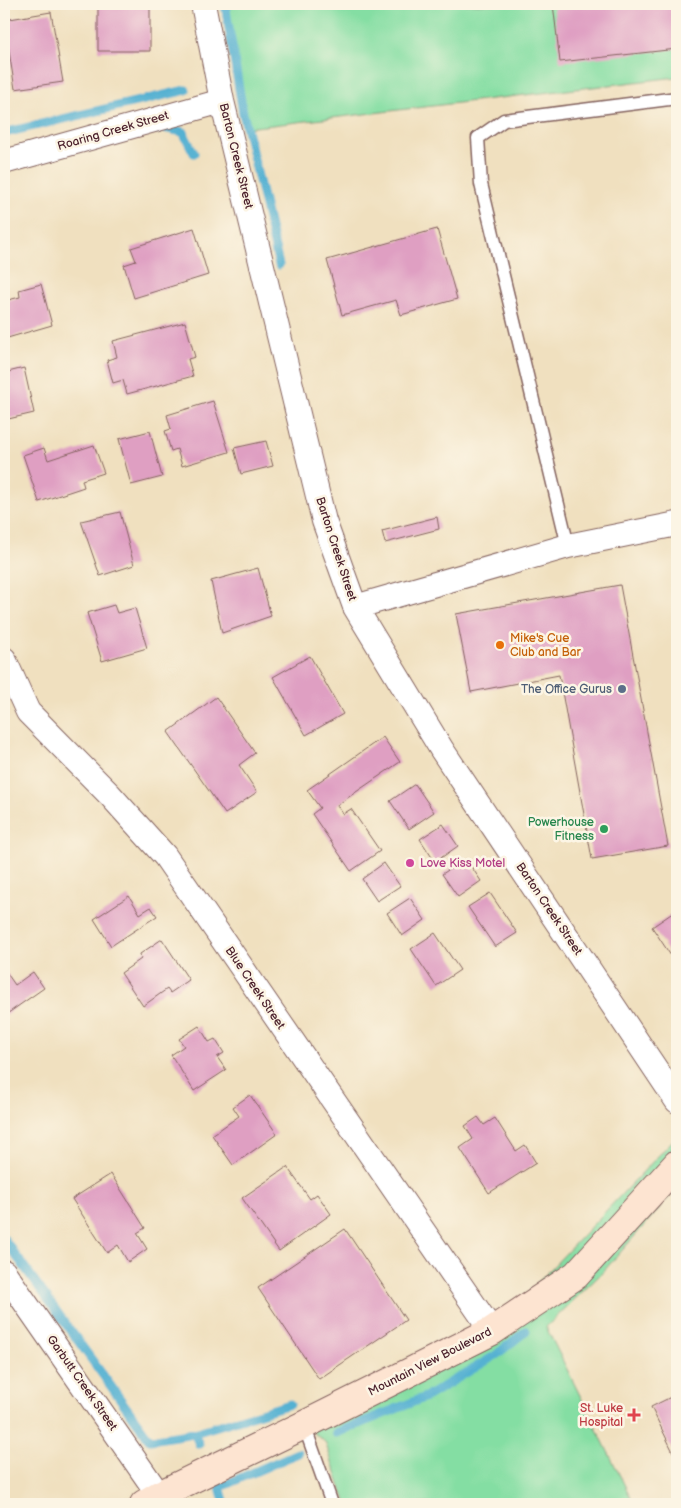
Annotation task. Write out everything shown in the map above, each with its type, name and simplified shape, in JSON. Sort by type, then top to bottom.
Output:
[{"type":"street","name":"Barton Creek Street","points":[[203,4],[222,101],[324,521],[355,607],[442,750],[677,1101]]},
{"type":"street","name":"Roaring Creek Street","points":[[4,162],[222,101]]},
{"type":"street","points":[[355,607],[568,546],[677,524]]},
{"type":"street","name":"Blue Creek Street","points":[[4,659],[28,712],[110,795],[165,856],[492,1331]]},
{"type":"street","name":"Mountain View Boulevard","points":[[152,1500],[492,1331],[576,1275],[677,1164]]},
{"type":"street","name":"Garbutt Creek Street","points":[[4,1272],[152,1500]]},
{"type":"lane","points":[[568,546],[481,184],[478,138],[504,120],[677,98]]},
{"type":"lane","points":[[304,1425],[332,1504]]},
{"type":"green space","points":[[228,4],[677,4],[677,77],[247,128]]},
{"type":"green space","points":[[677,1136],[677,1188],[602,1273],[546,1327],[634,1504],[347,1504],[325,1442],[304,1425],[492,1331]]},
{"type":"building","points":[[98,4],[150,4],[150,51],[98,51]]},
{"type":"building","points":[[553,4],[677,4],[677,49],[560,62]]},
{"type":"building","points":[[51,12],[63,82],[15,89],[4,20]]},
{"type":"building","points":[[194,228],[208,275],[134,298],[124,265],[136,261],[131,248]]},
{"type":"building","points":[[437,229],[457,299],[401,315],[396,300],[342,315],[327,260]]},
{"type":"building","points":[[41,284],[52,325],[4,339],[4,301],[20,297],[19,290]]},
{"type":"building","points":[[185,322],[195,357],[188,359],[193,376],[127,394],[123,380],[113,383],[107,360],[117,357],[113,341]]},
{"type":"building","points":[[24,368],[34,413],[4,420],[4,373]]},
{"type":"building","points":[[213,401],[229,452],[182,466],[177,449],[171,451],[165,431],[171,429],[167,415]]},
{"type":"building","points":[[150,431],[162,477],[131,485],[119,439]]},
{"type":"building","points":[[266,441],[273,466],[241,474],[234,448]]},
{"type":"building","points":[[94,445],[104,473],[82,480],[84,487],[39,502],[23,455],[44,448],[48,460]]},
{"type":"building","points":[[120,512],[134,565],[100,576],[81,521]]},
{"type":"building","points":[[437,517],[439,529],[385,543],[382,531]]},
{"type":"building","points":[[258,568],[271,616],[222,633],[211,581]]},
{"type":"building","points":[[620,585],[668,846],[592,859],[559,675],[471,692],[456,614]]},
{"type":"building","points":[[114,605],[117,613],[135,608],[147,648],[102,661],[87,613]]},
{"type":"building","points":[[310,656],[343,714],[306,735],[273,677]]},
{"type":"building","points":[[216,697],[255,753],[239,765],[257,792],[225,814],[168,732]]},
{"type":"building","points":[[383,737],[400,762],[337,805],[343,814],[351,809],[380,851],[351,871],[312,814],[320,808],[307,790]]},
{"type":"building","points":[[415,784],[434,812],[409,829],[390,801]]},
{"type":"building","points":[[443,824],[458,846],[435,862],[420,839]]},
{"type":"building","points":[[466,859],[481,881],[458,897],[442,874]]},
{"type":"building","points":[[384,863],[400,886],[377,901],[362,879]]},
{"type":"building","points":[[490,893],[517,933],[495,947],[468,907]]},
{"type":"building","points":[[129,896],[140,914],[151,907],[157,916],[111,946],[94,919]]},
{"type":"building","points":[[410,898],[425,920],[402,936],[387,913]]},
{"type":"building","points":[[677,910],[677,965],[652,927]]},
{"type":"building","points":[[435,933],[460,970],[436,986],[411,949]]},
{"type":"building","points":[[162,939],[189,980],[170,993],[167,989],[143,1006],[121,973],[141,959],[140,954]]},
{"type":"building","points":[[4,969],[15,985],[33,972],[44,988],[4,1016]]},
{"type":"building","points":[[199,1026],[209,1042],[215,1039],[224,1053],[217,1057],[226,1070],[194,1091],[171,1055],[184,1046],[179,1039]]},
{"type":"building","points":[[250,1095],[277,1134],[233,1165],[212,1135],[239,1116],[233,1107]]},
{"type":"building","points":[[478,1117],[484,1125],[495,1118],[516,1151],[525,1145],[536,1163],[489,1193],[460,1148],[473,1139],[465,1126]]},
{"type":"building","points":[[287,1167],[310,1199],[317,1194],[331,1214],[279,1251],[242,1198]]},
{"type":"building","points":[[111,1174],[145,1228],[137,1233],[147,1249],[128,1262],[118,1245],[107,1253],[72,1199]]},
{"type":"building","points":[[345,1229],[406,1320],[319,1379],[258,1288]]},
{"type":"building","name":"St. Luke Hospital","points":[[677,1394],[677,1460],[651,1407]]},
{"type":"waterway","points":[[225,4],[243,113],[279,265]]},
{"type":"waterway","points":[[4,133],[186,90]]},
{"type":"waterway","points":[[157,129],[164,128],[183,132],[194,153]]},
{"type":"waterway","points":[[4,1239],[150,1440],[194,1433],[290,1404]]},
{"type":"waterway","points":[[336,1433],[428,1396],[496,1355],[526,1331]]},
{"type":"waterway","points":[[194,1433],[199,1444]]},
{"type":"waterway","points":[[225,1504],[220,1487],[298,1453]]},
{"type":"place","name":"Mike's Cue Club and Bar","points":[[500,645]]},
{"type":"place","name":"The Office Gurus","points":[[622,689]]},
{"type":"place","name":"Powerhouse Fitness","points":[[604,829]]},
{"type":"place","name":"Love Kiss Motel","points":[[410,863]]},
{"type":"place","name":"St. Luke Hospital","points":[[634,1415]]}]
